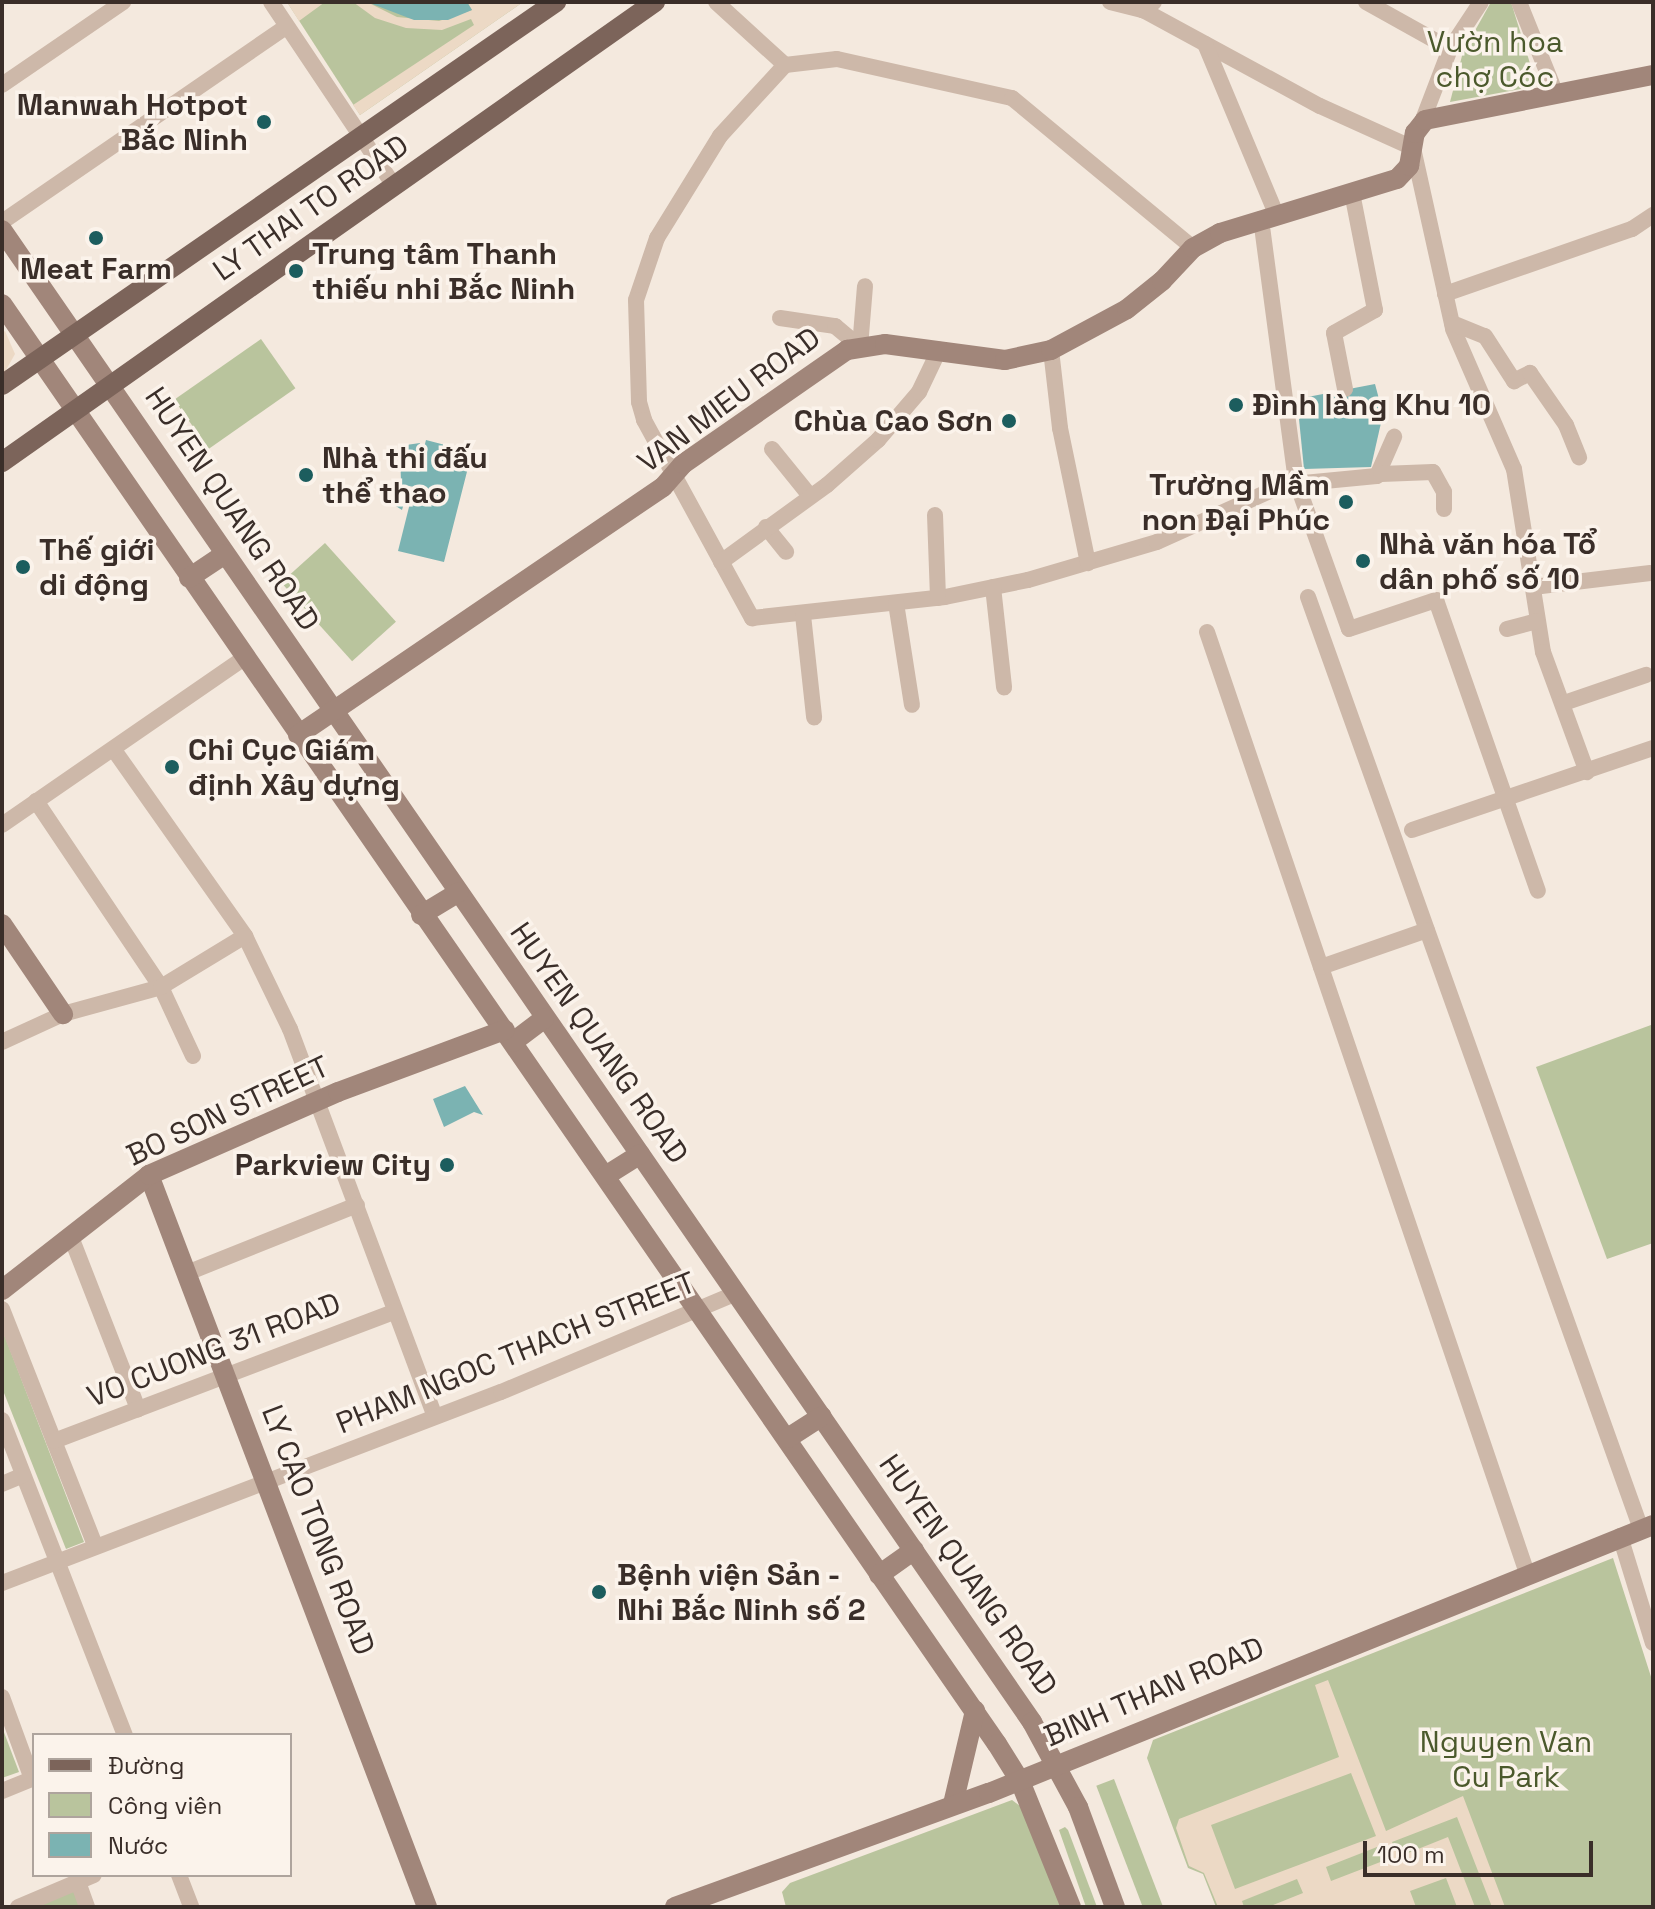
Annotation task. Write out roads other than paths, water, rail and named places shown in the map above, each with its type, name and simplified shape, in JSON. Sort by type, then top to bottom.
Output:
[{"type":"main road","name":"LY THAI TO ROAD","points":[[2,385],[556,2]]},
{"type":"main road","name":"LY THAI TO ROAD","points":[[2,462],[655,2]]},
{"type":"street","points":[[2,85],[123,2]]},
{"type":"street","points":[[271,2],[394,186]]},
{"type":"street","points":[[716,2],[785,65]]},
{"type":"street","points":[[1110,2],[1149,6],[1205,44],[1320,106],[1413,148],[1445,294],[1465,365],[1514,469],[1537,621],[1587,772]]},
{"type":"street","points":[[1366,2],[1450,49]]},
{"type":"street","points":[[1422,122],[1450,49],[1481,2]]},
{"type":"street","points":[[1519,2],[1556,94]]},
{"type":"street","points":[[2,222],[286,27]]},
{"type":"street","points":[[1205,44],[1268,216],[1296,481],[1349,629],[1436,600],[1538,891]]},
{"type":"street","points":[[1193,248],[1012,98],[837,59],[785,65],[720,136],[657,238],[639,280],[639,402],[673,474],[752,618],[803,615],[938,598],[993,587],[1157,542],[1296,481],[1433,472],[1444,492],[1444,509]]},
{"type":"street","points":[[1422,122],[1653,75]]},
{"type":"street","name":"VAN MIEU ROAD","points":[[298,735],[663,487],[673,474],[825,363],[860,347],[939,350],[1005,360],[1051,350],[1127,309],[1162,281],[1193,248],[1268,216],[1404,175],[1422,122]]},
{"type":"street","points":[[1345,389],[1334,333],[1375,310],[1352,193]]},
{"type":"street","points":[[1445,294],[1632,229],[1653,215]]},
{"type":"street","name":"HUYEN QUANG ROAD","points":[[2,230],[77,333],[544,1019],[914,1550],[1056,1764],[1115,1907]]},
{"type":"street","points":[[860,347],[865,286]]},
{"type":"street","points":[[2,304],[421,915],[607,1175],[975,1711],[1020,1781],[1071,1907]]},
{"type":"street","points":[[780,318],[835,326],[860,347]]},
{"type":"street","points":[[1452,323],[1485,336],[1514,381],[1530,373],[1566,425],[1579,458]]},
{"type":"street","points":[[721,562],[810,496],[878,440],[919,392],[939,350]]},
{"type":"street","points":[[1051,350],[1060,428],[1088,563]]},
{"type":"street","points":[[1381,474],[1394,437]]},
{"type":"street","points":[[772,449],[810,496]]},
{"type":"street","points":[[935,515],[938,598]]},
{"type":"street","points":[[766,527],[786,552]]},
{"type":"street","points":[[189,578],[225,554]]},
{"type":"street","points":[[1533,587],[1650,573]]},
{"type":"street","points":[[993,587],[1004,687]]},
{"type":"street","points":[[1308,597],[1647,1527]]},
{"type":"street","points":[[896,603],[912,705]]},
{"type":"street","points":[[803,615],[814,717]]},
{"type":"street","points":[[1507,629],[1537,621]]},
{"type":"street","points":[[1207,632],[1527,1573]]},
{"type":"street","points":[[2,825],[244,658]]},
{"type":"street","points":[[1564,703],[1646,675]]},
{"type":"street","points":[[1412,830],[1653,748]]},
{"type":"street","points":[[114,750],[245,936],[321,1103],[394,1312],[435,1416]]},
{"type":"street","points":[[36,801],[161,987],[193,1056]]},
{"type":"street","points":[[421,915],[459,892]]},
{"type":"street","points":[[2,924],[63,1014]]},
{"type":"street","points":[[1321,967],[1427,930]]},
{"type":"street","points":[[2,1042],[63,1014],[161,987],[245,936]]},
{"type":"street","name":"BO SON STREET","points":[[2,1290],[149,1175],[321,1103],[509,1036],[544,1019]]},
{"type":"street","points":[[607,1175],[640,1154]]},
{"type":"street","name":"LY CAO TONG ROAD","points":[[149,1175],[427,1907]]},
{"type":"street","points":[[187,1273],[357,1205]]},
{"type":"street","points":[[71,1237],[138,1409]]},
{"type":"street","name":"PHAM NGOC THACH STREET","points":[[2,1583],[701,1312],[737,1293]]},
{"type":"street","points":[[2,1309],[95,1545]]},
{"type":"street","name":"VO CUONG 31 ROAD","points":[[54,1441],[394,1312]]},
{"type":"street","points":[[788,1438],[822,1416]]},
{"type":"street","points":[[2,1420],[124,1733]]},
{"type":"street","points":[[2,1484],[23,1475]]},
{"type":"street","name":"BINH THAN ROAD","points":[[675,1907],[1020,1781],[1527,1573],[1647,1527]]},
{"type":"street","points":[[1620,1536],[1653,1643]]},
{"type":"street","points":[[879,1575],[914,1550]]},
{"type":"street","points":[[2,1697],[32,1775]]},
{"type":"street","points":[[953,1804],[975,1711]]},
{"type":"street","points":[[2,1791],[32,1778]]},
{"type":"street","points":[[24,1906],[89,1877]]},
{"type":"street","points":[[180,1877],[191,1907]]},
{"type":"street","points":[[78,1882],[87,1907]]},
{"type":"water","points":[[367,2],[467,2],[472,10],[448,20],[414,20]]},
{"type":"water","points":[[1375,384],[1383,414],[1371,467],[1304,469],[1297,399]]},
{"type":"water","points":[[426,440],[472,452],[444,562],[398,551],[414,487],[409,486],[402,510],[391,503],[401,481],[400,453],[406,445],[420,443],[414,465],[419,467]]},
{"type":"water","points":[[465,1086],[483,1115],[474,1112],[444,1127],[433,1099]]},
{"type":"place","name":"Manwah Hotpot Bắc Ninh","points":[[264,122]]},
{"type":"place","name":"Meat Farm","points":[[96,238]]},
{"type":"place","name":"Trung tâm Thanh thiếu nhi Bắc Ninh","points":[[296,271]]},
{"type":"place","name":"Đình làng Khu 10","points":[[1236,405]]},
{"type":"place","name":"Chùa Cao Sơn","points":[[1009,421]]},
{"type":"place","name":"Nhà thi đấu thể thao","points":[[306,475]]},
{"type":"place","name":"Trường Mầm non Đại Phúc","points":[[1346,502]]},
{"type":"place","name":"Nhà văn hóa Tổ dân phố số 10","points":[[1363,561]]},
{"type":"place","name":"Thế giới di động","points":[[23,567]]},
{"type":"place","name":"Chi Cục Giám định Xây dựng","points":[[172,767]]},
{"type":"place","name":"Parkview City","points":[[447,1165]]},
{"type":"place","name":"Bệnh viện Sản - Nhi Bắc Ninh số 2","points":[[599,1592]]},
{"type":"park label","name":"Vườn hoa chợ Cóc","points":[[1495,59]]},
{"type":"park label","name":"Nguyen Van Cu Park","points":[[1506,1759]]}]
